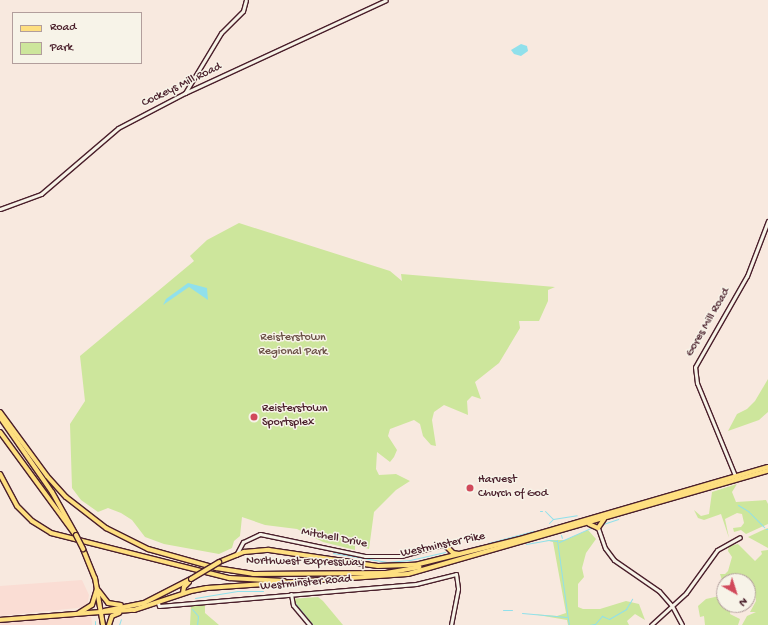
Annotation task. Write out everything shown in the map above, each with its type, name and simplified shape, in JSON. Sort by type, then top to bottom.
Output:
[{"type":"highway","name":"Northwest Expressway","points":[[0,412],[47,476],[66,497],[106,528],[148,549],[216,568],[268,575],[386,573],[452,557]]},
{"type":"highway","points":[[0,417],[52,492],[83,549],[97,588],[103,625]]},
{"type":"highway","points":[[0,432],[76,535]]},
{"type":"highway","name":"Westminster Pike","points":[[102,612],[158,605],[183,594],[207,588],[408,574],[587,524],[768,467]]},
{"type":"highway","name":"Westminster Pike","points":[[133,608],[174,589],[236,554],[269,550],[388,567],[415,565],[465,554],[736,478],[768,471]]},
{"type":"highway","name":"Northwest Expressway","points":[[0,474],[7,491],[23,513],[43,529],[62,537],[229,578],[270,582],[338,580]]},
{"type":"highway","points":[[587,524],[598,528],[606,518]]},
{"type":"highway","points":[[438,546],[445,545],[453,553],[465,554]]},
{"type":"highway","points":[[174,589],[183,594],[184,587],[192,579]]},
{"type":"highway","points":[[97,588],[110,604],[133,608]]},
{"type":"highway","points":[[79,613],[93,604],[97,588]]},
{"type":"highway","points":[[158,605],[168,592]]},
{"type":"highway","points":[[109,625],[114,614],[133,608]]},
{"type":"main road","name":"Westminster Pike","points":[[0,620],[102,612]]},
{"type":"street","points":[[185,93],[220,33],[242,11],[246,0]]},
{"type":"street","name":"Cockeys Mill Road","points":[[0,209],[41,194],[106,136],[185,93],[379,1],[386,0]]},
{"type":"street","name":"Gores Mill Road","points":[[736,478],[697,382],[695,367],[698,356],[747,276],[768,221]]},
{"type":"street","points":[[598,528],[605,548],[614,560],[654,587],[672,606],[682,625]]},
{"type":"street","name":"Mitchell Drive","points":[[236,554],[241,544],[247,538],[267,534],[371,556],[409,554],[438,546]]},
{"type":"street","points":[[651,625],[686,593],[717,550],[740,537]]},
{"type":"street","name":"Westminster Road","points":[[158,605],[416,584],[456,574],[458,588],[451,625]]},
{"type":"street","points":[[183,594],[185,603]]},
{"type":"street","points":[[290,594],[293,605],[310,625]]},
{"type":"shaded area","points":[[82,580],[89,595],[87,607],[0,616],[0,586]]},
{"type":"shaded area","points":[[91,614],[92,625],[0,625],[0,623]]},
{"type":"green space","name":"Reisterstown Regional Park","points":[[239,223],[390,271],[402,281],[401,274],[555,287],[548,290],[548,301],[539,321],[519,321],[520,328],[499,363],[475,382],[481,399],[472,396],[467,401],[468,415],[444,405],[434,412],[432,420],[436,446],[431,445],[423,436],[420,424],[414,420],[390,429],[388,436],[397,450],[390,462],[377,452],[376,469],[379,475],[396,474],[410,481],[396,490],[374,512],[369,549],[355,545],[355,550],[323,542],[297,529],[265,525],[242,517],[240,536],[234,541],[232,548],[219,554],[164,544],[145,537],[132,520],[121,513],[108,508],[98,512],[81,500],[72,488],[70,424],[85,401],[80,356],[194,261],[190,256],[207,240]]},
{"type":"green space","points":[[768,379],[768,412],[759,420],[728,431],[737,414],[747,409],[755,401]]},
{"type":"green space","points":[[737,484],[732,492],[736,502],[766,500],[768,504],[768,524],[746,534],[741,530],[734,532],[733,528],[741,527],[744,523],[742,514],[737,513],[725,519],[729,538],[721,514],[704,520],[698,518],[694,510],[701,516],[709,514],[712,492]]},
{"type":"green space","points":[[768,528],[768,548],[748,537],[765,529]]},
{"type":"green space","points":[[588,530],[596,539],[586,553],[582,568],[584,577],[578,584],[578,607],[583,609],[600,609],[626,601],[639,604],[645,620],[635,614],[627,621],[629,625],[568,625],[567,620],[532,614],[557,616],[566,613],[553,542],[545,540],[565,540]]},
{"type":"green space","points":[[738,544],[755,561],[762,554],[761,551],[768,550],[768,625],[742,625],[747,616],[756,613],[756,573],[726,573],[732,557],[728,551],[729,546]]},
{"type":"green space","points":[[318,597],[343,625],[313,625],[291,599]]},
{"type":"green space","points":[[716,597],[716,613],[730,613],[740,619],[738,625],[705,625],[704,616],[700,617],[698,606],[706,599]]},
{"type":"green space","points":[[205,605],[205,613],[219,625],[190,625],[191,606]]},
{"type":"water","points":[[521,44],[527,46],[528,51],[521,56],[514,54],[511,50]]},
{"type":"water","points":[[188,283],[207,288],[208,300],[189,287],[163,305],[166,299]]},
{"type":"waterway","points":[[738,505],[748,511],[764,527]]},
{"type":"waterway","points":[[545,511],[553,519]]},
{"type":"waterway","points":[[549,523],[553,519],[577,515]]},
{"type":"waterway","points":[[603,524],[618,519]]},
{"type":"waterway","points":[[559,542],[592,527]]},
{"type":"waterway","points":[[488,543],[533,531]]},
{"type":"waterway","points":[[526,544],[549,540],[557,541]]},
{"type":"waterway","points":[[557,540],[568,619]]},
{"type":"waterway","points":[[459,552],[481,545]]},
{"type":"waterway","points":[[333,553],[387,562],[410,560],[445,552]]},
{"type":"waterway","points":[[195,598],[237,591],[263,591]]},
{"type":"waterway","points":[[589,625],[595,624],[602,616],[609,619],[626,609],[632,599]]},
{"type":"waterway","points":[[295,603],[313,625]]},
{"type":"waterway","points":[[192,609],[198,616],[197,625]]},
{"type":"waterway","points":[[503,610],[512,610]]},
{"type":"waterway","points":[[522,613],[567,617]]},
{"type":"waterway","points":[[119,625],[121,619]]},
{"type":"waterway","points":[[568,619],[569,625]]},
{"type":"place","name":"Reisterstown Sportsplex","points":[[254,417]]},
{"type":"place","name":"Harvest Church of God","points":[[470,488]]}]
